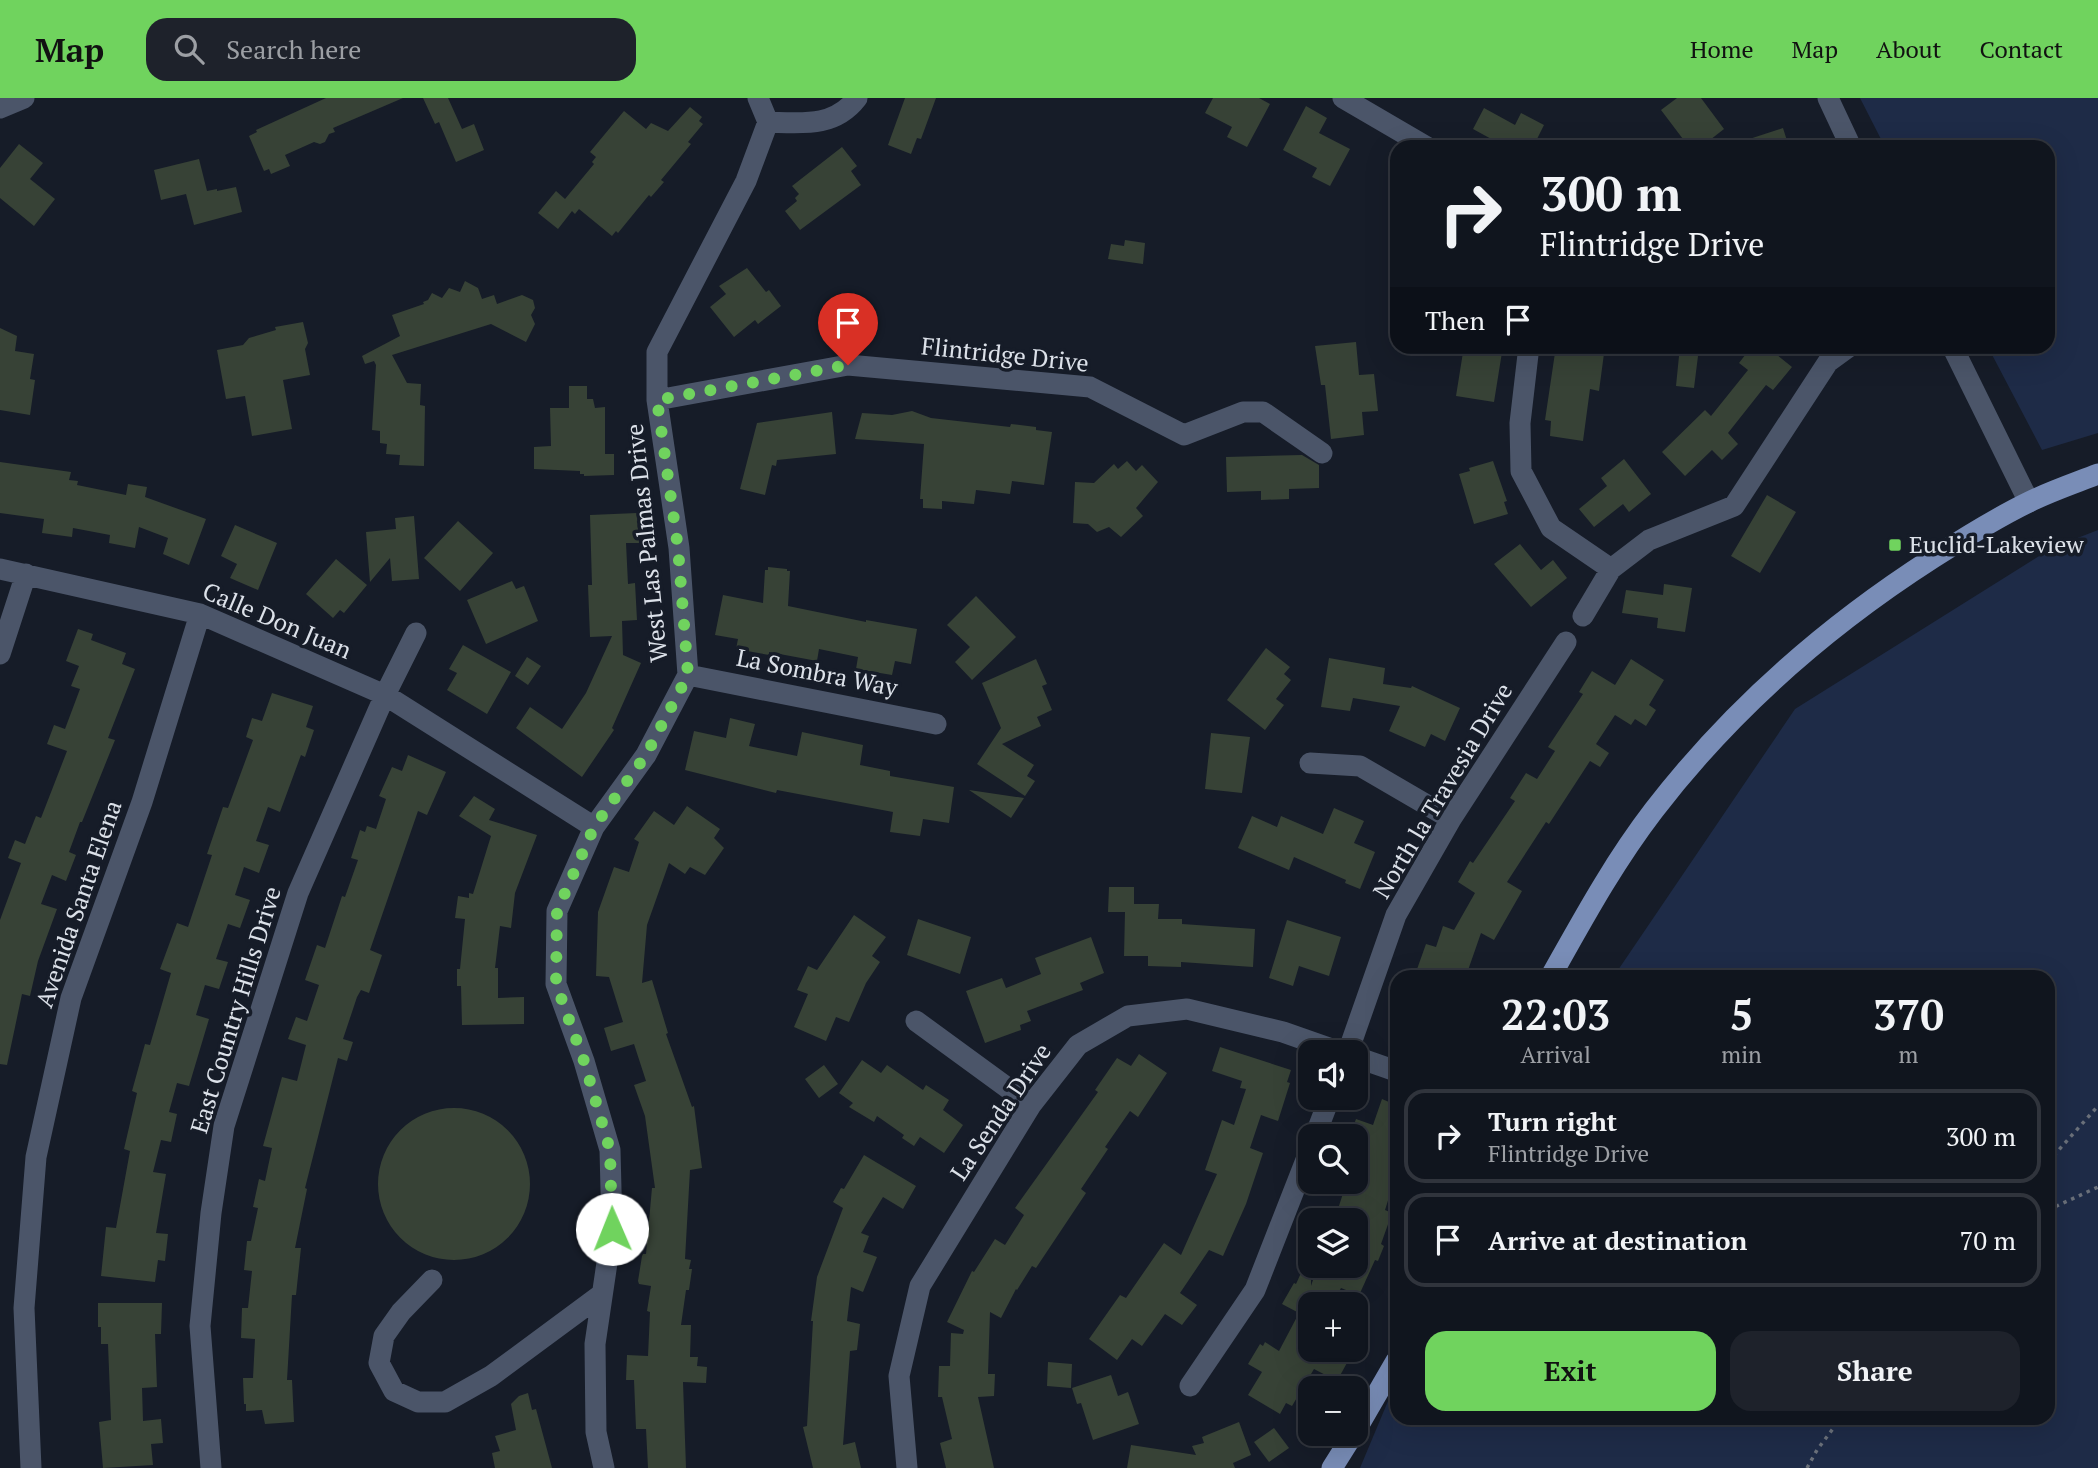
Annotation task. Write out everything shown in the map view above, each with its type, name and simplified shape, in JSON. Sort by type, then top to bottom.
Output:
[{"type":"main road","points":[[1554,970],[1598,890],[1655,809],[1713,741],[1773,680],[1842,621],[1892,584],[2029,502],[2098,474]]},
{"type":"main road","points":[[1368,1409],[1390,1371]]},
{"type":"main road","points":[[1332,1468],[1346,1446]]},
{"type":"street","points":[[0,108],[24,98]]},
{"type":"street","points":[[758,98],[768,122],[816,124],[849,108],[857,98]]},
{"type":"street","points":[[1343,98],[1415,140]]},
{"type":"street","points":[[1828,98],[1848,140]]},
{"type":"street","name":"West Las Palmas Drive","points":[[604,1468],[596,1432],[595,1344],[612,1229],[610,1150],[584,1061],[556,984],[557,911],[594,827],[646,755],[688,675],[678,548],[657,400],[657,352],[746,181],[768,122]]},
{"type":"street","points":[[1528,354],[1520,423],[1521,471],[1551,528],[1611,569]]},
{"type":"street","points":[[1583,616],[1611,569],[1649,540],[1734,506],[1828,362],[1839,354]]},
{"type":"street","points":[[1956,354],[2029,502]]},
{"type":"street","name":"Flintridge Drive","points":[[657,400],[848,365],[1090,387],[1184,435],[1243,412],[1263,412],[1322,453]]},
{"type":"street","name":"Calle Don Juan","points":[[0,569],[200,614],[385,695],[594,827]]},
{"type":"street","points":[[0,654],[26,574]]},
{"type":"street","name":"Avenida Santa Elena","points":[[30,1468],[24,1308],[36,1157],[71,998],[142,802],[200,614]]},
{"type":"street","name":"East Country Hills Drive","points":[[211,1468],[200,1326],[223,1126],[298,893],[385,695],[416,633]]},
{"type":"street","name":"North la Travesia Drive","points":[[1352,1040],[1396,915],[1451,819],[1566,642]]},
{"type":"street","name":"La Sombra Way","points":[[688,675],[936,724]]},
{"type":"street","points":[[1310,763],[1360,766],[1451,819]]},
{"type":"street","name":"La Senda Drive","points":[[907,1468],[899,1376],[920,1286],[1031,1105],[1078,1045],[1128,1016],[1187,1009],[1306,1040]]},
{"type":"street","points":[[916,1021],[1031,1105]]},
{"type":"street","points":[[1368,1061],[1390,1069]]},
{"type":"street","points":[[1190,1386],[1255,1290],[1298,1180]]},
{"type":"street","points":[[432,1280],[401,1312],[384,1336],[379,1363],[394,1391],[418,1402],[444,1402],[491,1376],[602,1294]]},
{"type":"path","points":[[2055,1154],[2098,1106]]},
{"type":"path","points":[[2055,1207],[2098,1187]]},
{"type":"path","points":[[1807,1468],[1836,1425]]},
{"type":"shaded area","points":[[1860,98],[2098,98],[2098,433],[2042,450],[1992,354],[2055,354],[2055,140],[1881,140]]},
{"type":"shaded area","points":[[2098,530],[2098,1468],[1360,1468],[1390,1396],[1390,1425],[2055,1425],[2055,970],[1618,970],[1795,709],[2052,548]]},
{"type":"building","points":[[326,98],[403,98],[333,128],[335,132],[329,134],[325,142],[314,142],[285,155],[290,166],[271,174],[269,169],[264,171],[249,136],[257,132],[256,130]]},
{"type":"building","points":[[423,98],[448,98],[462,129],[474,124],[484,150],[456,162],[439,122],[435,124]]},
{"type":"building","points":[[905,98],[936,98],[921,139],[917,138],[911,154],[888,145]]},
{"type":"building","points":[[1213,98],[1259,98],[1270,104],[1247,147],[1227,137],[1232,127],[1205,113]]},
{"type":"building","points":[[1677,98],[1701,98],[1724,129],[1710,140],[1684,140],[1661,110]]},
{"type":"building","points":[[1306,106],[1327,118],[1319,133],[1350,149],[1330,186],[1312,177],[1317,168],[1283,150]]},
{"type":"building","points":[[690,107],[702,117],[699,121],[703,124],[688,142],[691,144],[661,180],[664,182],[651,197],[649,195],[618,233],[616,231],[612,236],[579,209],[575,214],[572,211],[558,229],[538,213],[556,191],[565,199],[594,164],[592,162],[596,157],[590,152],[624,111],[646,129],[651,123],[668,131]]},
{"type":"building","points":[[1484,108],[1515,125],[1521,113],[1544,125],[1536,140],[1493,140],[1473,129]]},
{"type":"building","points":[[1783,128],[1787,140],[1746,140]]},
{"type":"building","points":[[19,144],[43,163],[30,179],[55,199],[34,226],[0,198],[0,168]]},
{"type":"building","points":[[842,147],[857,166],[851,171],[861,185],[800,230],[785,211],[797,201],[795,198],[799,194],[792,186]]},
{"type":"building","points":[[199,159],[207,191],[236,187],[242,212],[194,225],[186,194],[161,200],[154,170]]},
{"type":"building","points":[[1125,240],[1145,243],[1143,264],[1108,259],[1111,244],[1124,246]]},
{"type":"building","points":[[747,268],[781,306],[758,324],[755,320],[734,337],[710,307],[726,294],[719,286]]},
{"type":"building","points":[[465,281],[478,288],[482,299],[494,295],[497,304],[522,295],[533,300],[535,308],[531,315],[535,324],[526,342],[491,324],[392,355],[407,383],[421,384],[420,405],[425,406],[424,466],[399,465],[400,455],[386,454],[387,444],[380,443],[380,431],[372,430],[376,365],[374,361],[365,364],[362,356],[400,336],[392,315],[424,304],[432,293],[442,298],[449,288],[460,292]]},
{"type":"building","points":[[303,322],[308,343],[305,349],[310,375],[283,380],[292,429],[252,436],[245,396],[226,399],[217,350],[243,345],[249,338],[276,330],[275,327]]},
{"type":"building","points":[[0,328],[17,336],[15,351],[34,354],[30,379],[35,380],[30,415],[0,410]]},
{"type":"building","points":[[1356,342],[1359,375],[1374,374],[1378,411],[1362,412],[1364,435],[1331,439],[1325,385],[1321,385],[1315,346]]},
{"type":"building","points":[[1463,354],[1502,354],[1494,402],[1456,396]]},
{"type":"building","points":[[1555,354],[1604,354],[1599,391],[1590,389],[1583,441],[1550,436],[1551,421],[1545,420]]},
{"type":"building","points":[[1679,354],[1698,354],[1694,388],[1676,386]]},
{"type":"building","points":[[1746,354],[1776,354],[1792,367],[1773,390],[1766,385],[1728,433],[1738,444],[1722,460],[1712,450],[1685,476],[1662,452],[1705,410],[1711,416],[1748,370],[1739,363]]},
{"type":"building","points":[[569,386],[587,386],[587,399],[593,399],[595,408],[605,407],[605,454],[614,454],[614,475],[584,476],[580,471],[534,469],[534,447],[551,446],[550,408],[569,408]]},
{"type":"building","points":[[912,411],[931,418],[1010,427],[1011,424],[1052,432],[1044,485],[1012,481],[1010,494],[976,490],[974,504],[942,501],[942,509],[923,508],[923,499],[920,499],[924,444],[855,439],[862,413],[892,415]]},
{"type":"building","points":[[832,412],[836,454],[777,460],[776,466],[772,465],[765,495],[740,489],[757,423]]},
{"type":"building","points":[[1302,455],[1319,465],[1319,488],[1289,489],[1289,499],[1261,500],[1261,491],[1227,492],[1226,457]]},
{"type":"building","points":[[1624,459],[1651,494],[1629,512],[1623,504],[1594,527],[1579,509],[1607,486],[1601,478]]},
{"type":"building","points":[[1127,461],[1136,471],[1142,465],[1158,482],[1136,508],[1143,516],[1121,537],[1109,527],[1097,532],[1088,524],[1073,523],[1075,482],[1094,483],[1114,464],[1118,469]]},
{"type":"building","points":[[1493,461],[1507,501],[1504,502],[1508,514],[1474,524],[1459,474]]},
{"type":"building","points":[[0,462],[71,472],[69,480],[78,481],[77,485],[126,495],[128,484],[147,487],[145,497],[206,519],[189,565],[163,554],[168,538],[139,527],[135,548],[109,543],[110,535],[73,528],[72,537],[42,533],[44,519],[0,513]]},
{"type":"building","points":[[1767,495],[1796,512],[1760,573],[1731,556]]},
{"type":"building","points":[[637,513],[639,543],[626,543],[628,584],[635,583],[637,620],[622,621],[623,655],[641,663],[612,728],[614,730],[582,777],[516,728],[530,707],[562,729],[586,693],[612,636],[590,637],[590,515]]},
{"type":"building","points":[[414,516],[419,579],[392,581],[390,558],[370,582],[366,532],[396,529],[395,518]]},
{"type":"building","points":[[458,521],[493,553],[460,591],[424,558]]},
{"type":"building","points":[[235,525],[277,543],[258,590],[230,578],[237,564],[221,556]]},
{"type":"building","points":[[1520,544],[1541,570],[1553,560],[1567,578],[1531,607],[1494,564]]},
{"type":"building","points":[[336,559],[367,585],[344,613],[340,610],[333,618],[306,594]]},
{"type":"building","points":[[768,567],[790,571],[788,606],[917,629],[911,664],[895,661],[892,675],[856,669],[858,657],[819,649],[817,661],[769,652],[769,655],[736,649],[738,639],[715,635],[723,595],[763,603],[765,570],[768,570]]},
{"type":"building","points":[[512,581],[516,589],[524,586],[538,621],[486,644],[467,600]]},
{"type":"building","points":[[1664,584],[1692,588],[1685,632],[1657,628],[1658,618],[1622,613],[1626,590],[1663,595]]},
{"type":"building","points":[[976,596],[1016,637],[972,680],[955,662],[970,647],[947,625]]},
{"type":"building","points":[[78,629],[93,634],[91,640],[126,653],[122,664],[135,669],[108,738],[115,740],[69,852],[76,855],[66,881],[52,875],[41,904],[57,909],[38,961],[30,996],[22,994],[7,1065],[0,1064],[0,920],[21,863],[8,858],[15,840],[25,844],[36,816],[41,818],[67,751],[47,744],[54,725],[65,729],[80,689],[71,686],[79,666],[66,661]]},
{"type":"building","points":[[463,645],[511,672],[487,714],[447,690],[457,673],[449,669]]},
{"type":"building","points":[[1266,648],[1290,667],[1284,674],[1291,680],[1276,699],[1284,705],[1265,730],[1227,700]]},
{"type":"building","points":[[527,657],[541,666],[528,685],[515,676]]},
{"type":"building","points":[[1329,658],[1385,668],[1383,684],[1412,686],[1460,708],[1445,741],[1431,734],[1425,747],[1389,731],[1400,706],[1353,698],[1350,711],[1321,707]]},
{"type":"building","points":[[1036,659],[1047,684],[1042,686],[1052,710],[1037,717],[1041,726],[1002,744],[1034,765],[1027,776],[1035,781],[1025,796],[977,764],[1001,728],[982,683]]},
{"type":"building","points":[[1631,659],[1664,680],[1649,705],[1656,710],[1646,726],[1635,719],[1631,725],[1615,715],[1596,744],[1609,753],[1600,767],[1590,761],[1507,882],[1522,891],[1494,940],[1481,933],[1468,970],[1417,970],[1426,944],[1436,947],[1443,926],[1454,930],[1475,893],[1458,882],[1470,861],[1473,863],[1515,801],[1510,798],[1526,773],[1537,779],[1555,751],[1548,747],[1583,694],[1579,692],[1592,671],[1615,685]]},
{"type":"building","points":[[272,693],[313,706],[306,727],[314,730],[305,757],[301,755],[280,812],[268,807],[256,841],[269,845],[259,873],[244,867],[235,895],[250,900],[240,928],[228,924],[216,959],[228,962],[219,989],[205,985],[196,1015],[209,1019],[189,1086],[177,1083],[169,1112],[177,1114],[171,1142],[161,1140],[153,1172],[166,1174],[156,1233],[168,1234],[165,1261],[158,1260],[155,1282],[101,1276],[106,1227],[116,1228],[130,1151],[124,1149],[137,1093],[132,1091],[145,1044],[150,1045],[171,973],[160,969],[177,923],[188,927],[212,855],[207,854],[223,807],[228,808],[253,740],[246,737],[252,718],[262,721]]},
{"type":"building","points":[[730,718],[755,724],[749,746],[797,756],[802,732],[863,745],[860,765],[890,771],[890,776],[954,787],[949,823],[923,819],[920,836],[890,832],[893,812],[777,790],[776,793],[685,770],[694,731],[726,738]]},
{"type":"building","points":[[1211,733],[1250,737],[1242,793],[1205,789]]},
{"type":"building","points":[[408,755],[446,772],[427,815],[418,811],[370,950],[382,955],[369,993],[361,990],[357,997],[343,1039],[353,1042],[347,1061],[338,1058],[305,1188],[307,1189],[295,1248],[301,1248],[296,1295],[292,1295],[287,1380],[292,1380],[294,1422],[265,1424],[262,1410],[246,1411],[244,1404],[243,1378],[253,1378],[255,1339],[241,1338],[242,1308],[248,1308],[252,1271],[244,1270],[247,1241],[251,1241],[258,1208],[253,1207],[259,1179],[265,1181],[272,1148],[263,1146],[282,1077],[297,1081],[306,1045],[288,1039],[296,1017],[307,1021],[319,985],[305,980],[317,945],[325,948],[342,896],[345,897],[358,860],[351,858],[360,830],[365,832],[367,826],[376,829],[386,799],[379,796],[392,767],[402,771]]},
{"type":"building","points":[[969,790],[1024,798],[1011,818]]},
{"type":"building","points":[[474,796],[495,809],[489,820],[537,835],[515,893],[511,928],[500,926],[495,968],[498,968],[498,998],[524,997],[524,1024],[462,1025],[461,986],[457,986],[457,969],[460,969],[465,919],[455,918],[458,896],[469,898],[469,893],[473,894],[491,836],[459,816]]},
{"type":"building","points":[[687,806],[720,829],[714,838],[724,848],[705,875],[690,867],[685,874],[669,863],[647,925],[642,983],[652,980],[668,1033],[666,1034],[692,1107],[694,1106],[702,1168],[690,1170],[685,1259],[691,1260],[689,1269],[692,1269],[681,1325],[691,1325],[690,1357],[698,1357],[697,1366],[707,1367],[706,1383],[683,1382],[686,1468],[648,1468],[646,1429],[636,1429],[634,1380],[626,1380],[627,1355],[648,1356],[650,1312],[647,1311],[651,1286],[639,1284],[638,1281],[642,1256],[646,1254],[652,1188],[655,1188],[645,1116],[634,1085],[646,1081],[634,1044],[611,1051],[604,1028],[623,1022],[609,977],[596,976],[598,912],[614,867],[629,872],[639,842],[634,839],[654,811],[674,825]]},
{"type":"building","points":[[1334,808],[1364,821],[1354,843],[1375,852],[1360,889],[1294,857],[1289,870],[1238,848],[1252,816],[1277,827],[1281,816],[1323,834]]},
{"type":"building","points":[[1109,887],[1134,887],[1134,904],[1159,904],[1158,919],[1182,919],[1182,924],[1255,929],[1253,967],[1181,962],[1181,967],[1148,966],[1148,956],[1124,956],[1125,912],[1108,912]]},
{"type":"building","points":[[854,915],[886,937],[872,956],[880,962],[866,983],[849,1022],[836,1017],[826,1041],[794,1027],[808,994],[797,990],[808,966],[817,970]]},
{"type":"building","points":[[918,919],[971,937],[960,974],[907,955]]},
{"type":"building","points":[[1287,920],[1341,937],[1329,976],[1299,966],[1293,986],[1269,978]]},
{"type":"building","points":[[1091,937],[1104,973],[1080,983],[1083,990],[1027,1011],[1031,1021],[1020,1025],[1021,1030],[985,1043],[966,991],[1002,978],[1006,988],[1041,974],[1035,958]]},
{"type":"building","points":[[1220,1047],[1291,1070],[1287,1082],[1290,1083],[1278,1121],[1261,1115],[1250,1148],[1263,1153],[1246,1204],[1223,1256],[1209,1250],[1180,1293],[1197,1305],[1182,1325],[1165,1314],[1142,1346],[1132,1339],[1117,1360],[1089,1339],[1120,1295],[1126,1298],[1164,1243],[1181,1255],[1217,1174],[1205,1170],[1222,1120],[1234,1125],[1246,1089],[1240,1088],[1242,1081],[1212,1071]]},
{"type":"building","points":[[1139,1054],[1167,1073],[1138,1117],[1130,1111],[1105,1147],[1108,1149],[1081,1189],[1086,1193],[1036,1268],[1032,1266],[1016,1289],[1001,1318],[990,1312],[988,1374],[995,1374],[994,1396],[978,1397],[994,1468],[946,1468],[940,1443],[952,1439],[942,1397],[938,1397],[939,1366],[950,1366],[951,1333],[963,1334],[964,1330],[947,1322],[972,1271],[974,1272],[995,1239],[1005,1245],[1024,1215],[1015,1208],[1098,1092],[1095,1090],[1117,1058],[1131,1066]]},
{"type":"building","points":[[862,1060],[881,1073],[887,1065],[923,1090],[926,1085],[949,1100],[943,1110],[963,1125],[944,1153],[920,1137],[914,1146],[902,1138],[904,1135],[877,1116],[874,1122],[849,1107],[853,1103],[839,1093]]},
{"type":"building","points":[[824,1065],[838,1084],[819,1098],[805,1079]]},
{"type":"building","points":[[1382,1099],[1390,1102],[1390,1194],[1385,1210],[1390,1212],[1390,1219],[1381,1244],[1384,1246],[1368,1275],[1368,1208],[1338,1208],[1343,1194],[1368,1194],[1368,1124],[1354,1124],[1356,1119],[1373,1125]]},
{"type":"building","points":[[454,1108],[483,1114],[508,1130],[524,1155],[530,1184],[524,1213],[508,1238],[483,1254],[454,1260],[425,1254],[400,1238],[384,1213],[378,1184],[384,1155],[400,1130],[425,1114]]},
{"type":"building","points":[[864,1155],[916,1186],[903,1209],[883,1197],[861,1233],[869,1236],[863,1252],[877,1257],[863,1292],[851,1287],[847,1321],[860,1324],[857,1350],[850,1351],[843,1445],[855,1442],[861,1468],[813,1468],[803,1427],[807,1426],[811,1321],[817,1277],[843,1208],[833,1202]]},
{"type":"building","points":[[1299,1278],[1311,1278],[1311,1286],[1314,1278],[1367,1278],[1361,1292],[1341,1288],[1339,1292],[1298,1292],[1298,1312],[1282,1304]]},
{"type":"building","points":[[98,1303],[162,1303],[161,1334],[155,1334],[157,1387],[142,1388],[143,1421],[161,1419],[163,1443],[151,1444],[153,1465],[103,1468],[99,1422],[111,1420],[108,1344],[101,1344]]},
{"type":"building","points":[[1298,1315],[1298,1362],[1347,1362],[1340,1376],[1327,1376],[1314,1369],[1310,1376],[1298,1376],[1298,1396],[1292,1406],[1286,1403],[1280,1414],[1248,1395],[1262,1372],[1248,1364],[1260,1344],[1263,1346],[1265,1342],[1279,1351]]},
{"type":"building","points":[[1048,1362],[1072,1364],[1071,1388],[1047,1386]]},
{"type":"building","points":[[1111,1375],[1118,1396],[1128,1392],[1139,1424],[1093,1440],[1081,1403],[1077,1404],[1072,1388]]},
{"type":"building","points":[[528,1393],[532,1410],[536,1409],[552,1468],[495,1468],[492,1453],[500,1451],[495,1436],[516,1430],[511,1404],[519,1396]]},
{"type":"building","points":[[1239,1422],[1251,1455],[1233,1463],[1235,1468],[1127,1468],[1131,1445],[1196,1455],[1192,1446],[1204,1443],[1202,1437]]},
{"type":"building","points":[[1274,1428],[1289,1448],[1269,1462],[1254,1442]]},
{"type":"place","name":"Euclid-Lakeview","points":[[1895,545]]},
{"type":"route","points":[[612,1229],[610,1150],[584,1061],[556,984],[557,911],[594,827],[646,755],[688,675],[678,548],[657,400],[848,365]]}]
